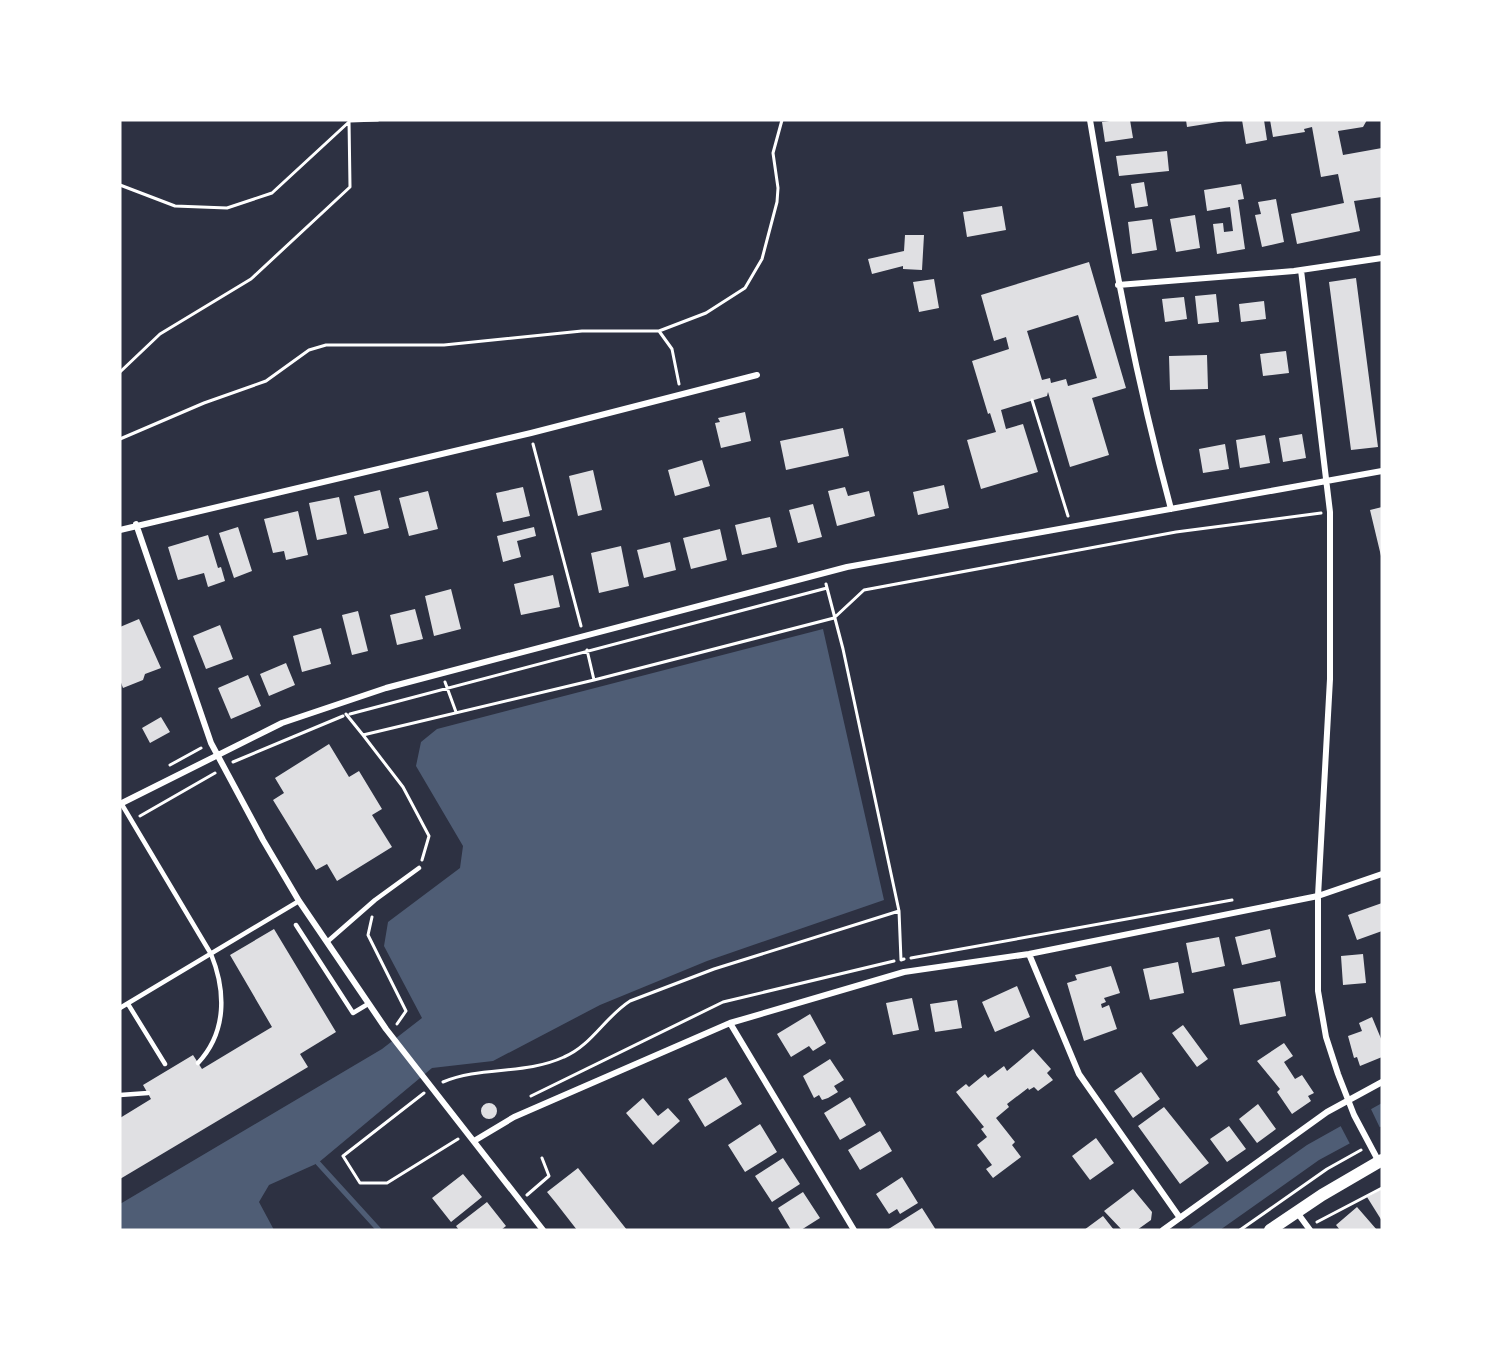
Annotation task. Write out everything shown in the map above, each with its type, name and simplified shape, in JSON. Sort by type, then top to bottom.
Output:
[{"type":"main road","points":[[1270,1230],[1296,1211],[1380,1161]]},
{"type":"street","points":[[1090,120],[1119,285],[1147,419],[1171,508]]},
{"type":"street","points":[[1119,285],[1301,270],[1382,258]]},
{"type":"street","points":[[1301,270],[1330,512],[1330,679],[1316,967],[1322,1022],[1331,1056],[1354,1115],[1380,1161]]},
{"type":"street","points":[[120,530],[136,524],[531,433],[757,375]]},
{"type":"street","points":[[121,803],[282,723],[337,703],[442,673],[847,567],[1382,471]]},
{"type":"street","points":[[136,524],[216,754],[298,901],[389,1034],[543,1230]]},
{"type":"street","points":[[474,1141],[513,1117],[730,1023],[904,972],[1029,954],[1318,896],[1382,874]]},
{"type":"street","points":[[1029,954],[1079,1074],[1180,1218]]},
{"type":"street","points":[[730,1023],[854,1230]]},
{"type":"street","points":[[1163,1230],[1348,1099],[1382,1082]]},
{"type":"street","points":[[1296,1211],[1308,1228]]},
{"type":"lane","points":[[121,803],[211,954],[220,975],[222,1008],[213,1044],[198,1063]]},
{"type":"lane","points":[[327,942],[375,900],[419,868]]},
{"type":"lane","points":[[120,1008],[298,901]]},
{"type":"lane","points":[[296,925],[353,1013],[368,1004]]},
{"type":"lane","points":[[128,1004],[165,1064]]},
{"type":"lane","points":[[120,1095],[148,1093]]},
{"type":"path","points":[[120,185],[175,206],[227,208],[272,193],[350,121],[378,120]]},
{"type":"path","points":[[120,439],[266,381],[309,350],[326,345],[444,345],[582,331],[643,329],[659,331],[689,321],[721,306],[745,288],[757,271],[774,223],[778,188],[773,153],[782,120]]},
{"type":"path","points":[[120,372],[160,334],[250,279],[350,187],[350,121]]},
{"type":"path","points":[[659,331],[672,349],[681,396]]},
{"type":"path","points":[[1032,400],[1071,526]]},
{"type":"path","points":[[531,433],[594,680]]},
{"type":"path","points":[[363,735],[594,680],[834,618],[864,590],[1176,532],[1330,512]]},
{"type":"path","points":[[131,821],[223,768],[347,715],[827,588],[899,911],[902,960],[1238,899]]},
{"type":"path","points":[[442,673],[456,712]]},
{"type":"path","points":[[337,703],[403,788],[429,836],[419,868]]},
{"type":"path","points":[[375,900],[368,935],[406,1011],[389,1034]]},
{"type":"path","points":[[467,1133],[387,1183],[360,1183],[343,1156],[432,1088],[461,1075],[533,1068],[565,1057],[593,1039],[619,1007],[630,1000],[714,969],[899,911]]},
{"type":"path","points":[[1240,1230],[1320,1174],[1361,1150]]},
{"type":"path","points":[[520,1201],[549,1176],[542,1158]]},
{"type":"path","points":[[1308,1228],[1382,1188]]},
{"type":"water","points":[[823,629],[884,900],[707,961],[600,1005],[493,1061],[432,1068],[318,1163],[269,1185],[259,1202],[274,1230],[120,1230],[120,1204],[382,1049],[422,1018],[384,946],[388,922],[460,868],[463,846],[416,766],[421,742],[437,729]]},
{"type":"water","points":[[1382,1103],[1382,1126],[1319,1160],[1220,1230],[1187,1230],[1307,1145]]},
{"type":"pier","points":[[1370,1107],[1380,1128],[1350,1144],[1339,1123]]},
{"type":"building","points":[[1130,120],[1133,138],[1105,142],[1102,122]]},
{"type":"building","points":[[1186,120],[1225,120],[1225,121],[1187,127]]},
{"type":"building","points":[[1242,120],[1264,120],[1267,140],[1246,144]]},
{"type":"building","points":[[1270,120],[1367,120],[1363,127],[1338,131],[1343,155],[1382,148],[1382,197],[1354,201],[1360,231],[1297,244],[1291,214],[1344,203],[1338,174],[1321,177],[1312,127],[1304,129],[1305,132],[1273,137]]},
{"type":"building","points":[[1167,151],[1169,171],[1119,176],[1116,156]]},
{"type":"building","points":[[1144,182],[1148,206],[1135,208],[1131,184]]},
{"type":"building","points":[[1241,184],[1244,199],[1238,200],[1245,249],[1217,254],[1213,224],[1223,223],[1224,232],[1233,231],[1230,207],[1207,211],[1204,190]]},
{"type":"building","points":[[1276,199],[1284,242],[1262,247],[1255,215],[1261,214],[1258,202]]},
{"type":"building","points":[[1002,206],[1006,230],[967,237],[963,212]]},
{"type":"building","points":[[1195,215],[1200,248],[1176,252],[1170,219]]},
{"type":"building","points":[[1152,219],[1157,250],[1132,254],[1128,222]]},
{"type":"building","points":[[905,235],[924,235],[922,270],[903,269],[903,266],[872,274],[868,259],[904,251]]},
{"type":"building","points":[[1089,262],[1126,388],[1092,398],[1109,455],[1070,467],[1048,392],[1047,396],[1001,410],[1006,429],[1023,424],[1038,472],[981,489],[967,440],[996,432],[990,413],[988,414],[972,361],[1009,349],[1006,337],[994,341],[981,295]],"holes":[[[1078,315],[1097,378],[1068,386],[1066,379],[1051,383],[1050,378],[1042,380],[1027,331]]]},
{"type":"building","points":[[1356,278],[1378,447],[1351,450],[1329,282]]},
{"type":"building","points":[[934,279],[939,308],[919,312],[913,282]]},
{"type":"building","points":[[1216,294],[1219,322],[1198,324],[1195,296]]},
{"type":"building","points":[[1184,297],[1187,319],[1165,322],[1162,299]]},
{"type":"building","points":[[1264,301],[1266,319],[1241,322],[1239,304]]},
{"type":"building","points":[[1286,351],[1289,373],[1263,376],[1260,354]]},
{"type":"building","points":[[1207,355],[1208,389],[1170,390],[1169,356]]},
{"type":"building","points":[[745,412],[751,441],[721,448],[715,423],[720,422],[718,418]]},
{"type":"building","points":[[843,428],[849,456],[786,470],[780,441]]},
{"type":"building","points":[[1302,434],[1306,458],[1283,462],[1279,438]]},
{"type":"building","points":[[1265,435],[1270,463],[1240,468],[1236,440]]},
{"type":"building","points":[[1225,444],[1229,469],[1203,473],[1199,449]]},
{"type":"building","points":[[702,460],[710,486],[675,496],[668,470]]},
{"type":"building","points":[[593,470],[602,510],[578,516],[569,476]]},
{"type":"building","points":[[944,485],[949,508],[918,515],[913,492]]},
{"type":"building","points":[[523,487],[530,516],[503,522],[496,493]]},
{"type":"building","points":[[845,487],[848,496],[869,491],[875,516],[837,526],[828,491]]},
{"type":"building","points":[[380,490],[389,528],[364,534],[354,496]]},
{"type":"building","points":[[428,491],[438,529],[409,536],[399,498]]},
{"type":"building","points":[[339,497],[347,534],[317,540],[309,503]]},
{"type":"building","points":[[813,504],[822,537],[798,543],[789,510]]},
{"type":"building","points":[[1382,507],[1382,556],[1381,556],[1370,510]]},
{"type":"building","points":[[298,511],[308,555],[286,560],[284,551],[273,553],[264,519]]},
{"type":"building","points":[[770,517],[777,547],[742,555],[735,525]]},
{"type":"building","points":[[238,527],[252,571],[234,578],[219,533]]},
{"type":"building","points":[[534,527],[536,536],[517,541],[521,557],[503,562],[497,536]]},
{"type":"building","points":[[720,529],[727,560],[691,569],[683,538]]},
{"type":"building","points":[[208,535],[218,568],[221,567],[225,581],[208,587],[204,573],[178,580],[168,547]]},
{"type":"building","points":[[670,542],[676,570],[644,578],[637,550]]},
{"type":"building","points":[[621,546],[629,586],[599,593],[591,553]]},
{"type":"building","points":[[553,575],[560,607],[521,615],[514,584]]},
{"type":"building","points":[[451,589],[461,629],[434,636],[425,596]]},
{"type":"building","points":[[415,609],[423,639],[397,645],[390,615]]},
{"type":"building","points":[[358,611],[368,651],[352,655],[342,615]]},
{"type":"building","points":[[139,619],[161,668],[145,674],[143,680],[123,688],[120,680],[120,627]]},
{"type":"building","points":[[220,625],[233,659],[206,669],[193,636]]},
{"type":"building","points":[[321,628],[331,664],[302,672],[293,636]]},
{"type":"building","points":[[286,663],[295,685],[269,696],[260,674]]},
{"type":"building","points":[[248,675],[261,706],[231,719],[218,688]]},
{"type":"building","points":[[161,717],[170,732],[150,743],[142,728]]},
{"type":"building","points":[[329,744],[349,777],[359,771],[382,809],[372,815],[392,847],[337,881],[327,864],[316,870],[273,800],[284,793],[275,778]]},
{"type":"building","points":[[1382,903],[1382,931],[1357,940],[1348,915]]},
{"type":"building","points":[[274,929],[336,1032],[300,1054],[308,1067],[120,1179],[120,1118],[151,1099],[143,1085],[193,1055],[202,1069],[272,1027],[230,955]]},
{"type":"building","points":[[1270,929],[1276,957],[1242,965],[1235,937]]},
{"type":"building","points":[[1219,937],[1225,966],[1192,973],[1186,943]]},
{"type":"building","points":[[1363,954],[1366,983],[1343,985],[1341,956]]},
{"type":"building","points":[[1178,962],[1184,993],[1150,1000],[1143,969]]},
{"type":"building","points":[[1111,966],[1120,993],[1104,998],[1106,1002],[1101,1004],[1102,1008],[1109,1005],[1117,1029],[1084,1041],[1067,983],[1077,980],[1075,975]]},
{"type":"building","points":[[1280,981],[1286,1016],[1240,1025],[1233,989]]},
{"type":"building","points":[[1017,986],[1030,1017],[995,1032],[982,1002]]},
{"type":"building","points":[[912,998],[919,1030],[893,1035],[886,1003]]},
{"type":"building","points":[[957,1000],[962,1028],[935,1032],[930,1004]]},
{"type":"building","points":[[810,1014],[826,1043],[813,1051],[809,1046],[791,1057],[777,1034]]},
{"type":"building","points":[[1372,1017],[1382,1041],[1382,1057],[1360,1066],[1357,1057],[1354,1058],[1348,1036],[1362,1031],[1359,1023]]},
{"type":"building","points":[[1183,1025],[1208,1059],[1197,1067],[1172,1033]]},
{"type":"building","points":[[1284,1043],[1293,1056],[1284,1062],[1295,1079],[1302,1075],[1314,1093],[1308,1096],[1311,1101],[1292,1114],[1277,1092],[1280,1089],[1257,1061]]},
{"type":"building","points":[[1033,1049],[1051,1069],[1047,1073],[1053,1080],[1038,1091],[1034,1087],[1029,1090],[1028,1088],[1007,1104],[1009,1107],[996,1118],[1015,1142],[1012,1145],[1021,1157],[993,1178],[986,1169],[992,1165],[977,1145],[987,1137],[981,1129],[984,1127],[956,1092],[966,1084],[969,1087],[985,1074],[988,1078],[1004,1066],[1007,1071]]},
{"type":"building","points":[[830,1059],[844,1080],[834,1086],[838,1092],[828,1098],[822,1100],[819,1095],[814,1098],[803,1076]]},
{"type":"building","points":[[1141,1072],[1160,1099],[1133,1118],[1114,1091]]},
{"type":"building","points":[[726,1077],[742,1104],[705,1127],[688,1099]]},
{"type":"building","points":[[850,1097],[866,1125],[840,1140],[824,1113]]},
{"type":"building","points":[[643,1098],[658,1116],[668,1108],[680,1121],[653,1145],[626,1113]]},
{"type":"building","points":[[486,1103],[492,1103],[497,1111],[495,1117],[486,1119],[481,1114],[481,1108]]},
{"type":"building","points":[[1258,1104],[1276,1129],[1257,1143],[1239,1119]]},
{"type":"building","points":[[1164,1107],[1209,1163],[1180,1184],[1138,1126]]},
{"type":"building","points":[[760,1124],[777,1152],[745,1172],[728,1145]]},
{"type":"building","points":[[1229,1126],[1246,1149],[1227,1162],[1210,1139]]},
{"type":"building","points":[[880,1131],[892,1151],[860,1170],[848,1150]]},
{"type":"building","points":[[1096,1138],[1114,1163],[1090,1180],[1072,1156]]},
{"type":"building","points":[[783,1158],[800,1184],[772,1202],[755,1176]]},
{"type":"building","points":[[578,1168],[627,1230],[577,1230],[547,1192]]},
{"type":"building","points":[[463,1174],[482,1197],[451,1222],[432,1198]]},
{"type":"building","points":[[902,1177],[918,1203],[900,1214],[897,1209],[889,1214],[876,1194]]},
{"type":"building","points":[[1133,1189],[1152,1212],[1151,1220],[1137,1230],[1122,1230],[1104,1211]]},
{"type":"building","points":[[1382,1189],[1382,1221],[1367,1197]]},
{"type":"building","points":[[803,1192],[820,1218],[801,1230],[791,1230],[778,1208]]},
{"type":"building","points":[[487,1202],[506,1226],[501,1230],[459,1230],[456,1226]]},
{"type":"building","points":[[1357,1207],[1377,1230],[1340,1230],[1336,1225]]},
{"type":"building","points":[[922,1208],[936,1230],[887,1230]]},
{"type":"building","points":[[1103,1216],[1114,1230],[1084,1230]]},
{"type":"waterway","points":[[318,1163],[379,1230]]}]
